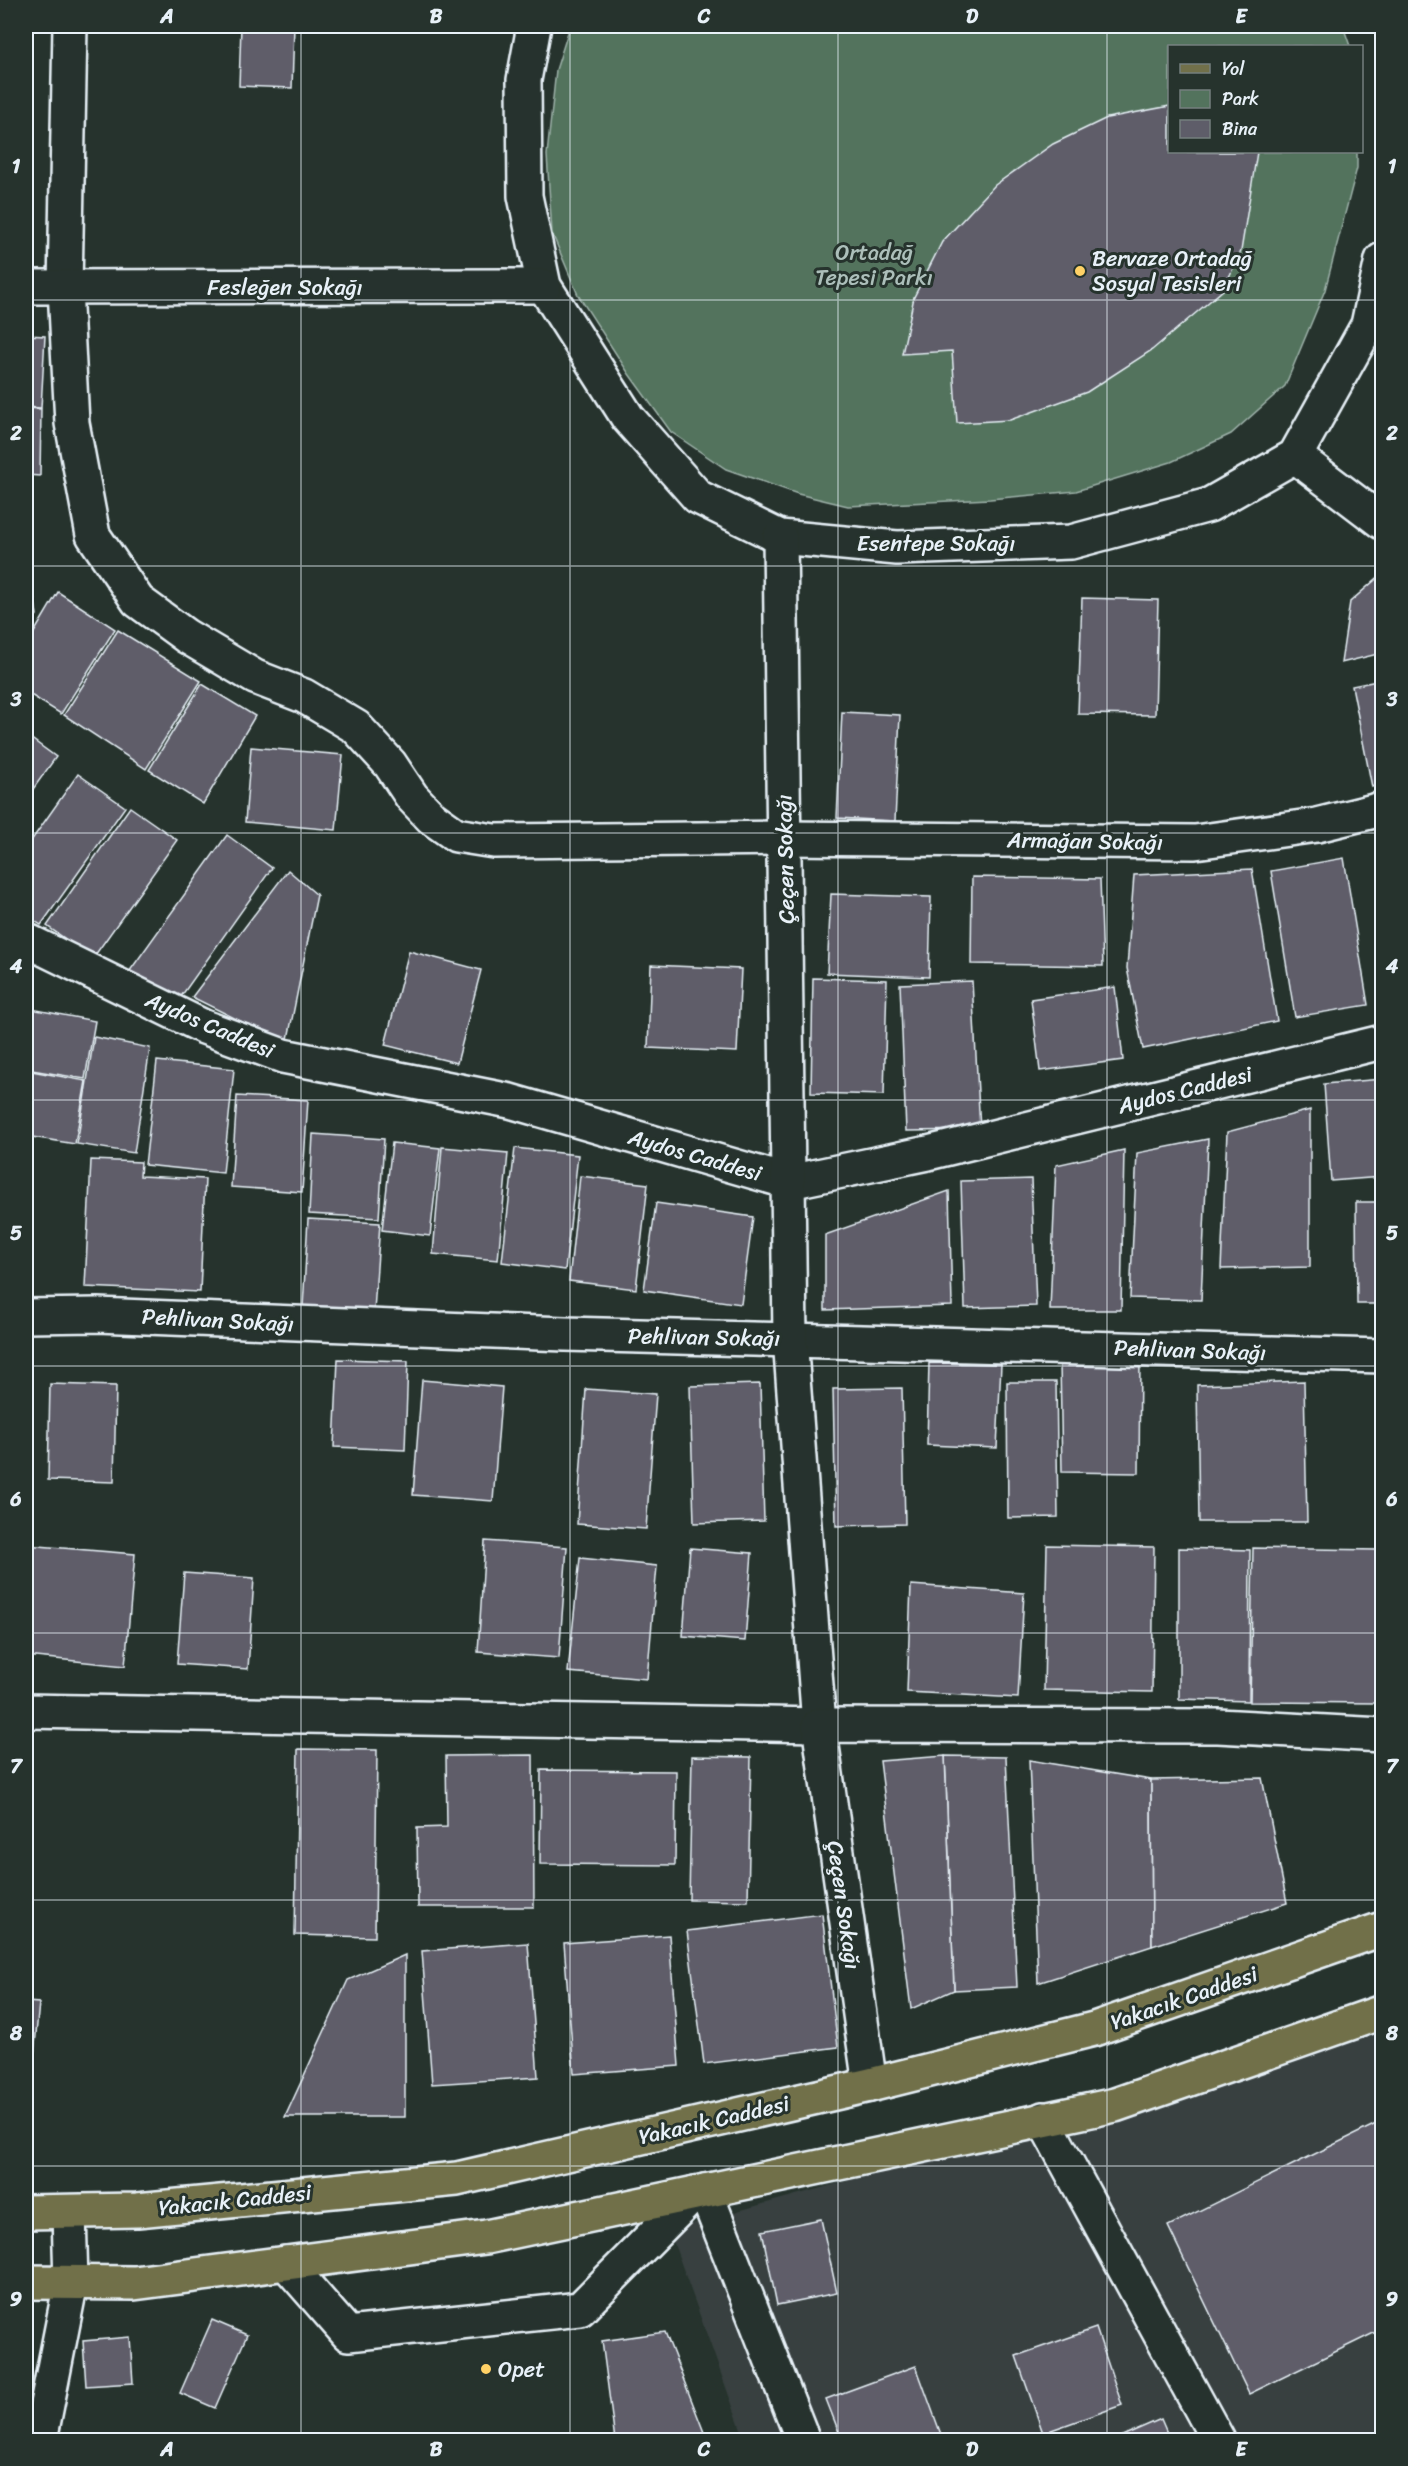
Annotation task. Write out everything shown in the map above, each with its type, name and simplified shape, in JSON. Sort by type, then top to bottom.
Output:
[{"type":"main road","name":"Yakacık Caddesi","points":[[26,2212],[137,2210],[457,2179],[870,2085],[1094,2029],[1383,1929]]},
{"type":"main road","points":[[26,2282],[135,2283],[486,2237],[1115,2104],[1383,2012]]},
{"type":"street","name":"Armağan Sokağı","points":[[70,26],[65,288],[72,423],[93,535],[138,601],[186,636],[255,677],[304,696],[356,727],[390,764],[412,797],[432,819],[456,835],[494,841],[784,838],[1195,842],[1317,825],[1383,809]]},
{"type":"street","name":"Esentepe Sokağı","points":[[534,26],[524,80],[525,196],[544,286],[628,418],[698,497],[780,537],[897,548],[1071,542],[1209,505],[1295,456]]},
{"type":"street","points":[[1383,260],[1368,325],[1295,456],[1383,522]]},
{"type":"street","name":"Fesleğen Sokağı","points":[[26,287],[544,286]]},
{"type":"street","name":"Çeçen Sokağı","points":[[780,537],[789,1338],[819,1725],[870,2085]]},
{"type":"street","name":"Aydos Caddesi","points":[[26,940],[204,1027],[283,1056],[510,1101],[789,1182],[928,1153],[1383,1042]]},
{"type":"street","name":"Pehlivan Sokağı","points":[[26,1316],[97,1315],[565,1334],[789,1338],[1383,1356]]},
{"type":"street","points":[[26,1711],[819,1725],[1218,1726],[1383,1736]]},
{"type":"street","points":[[1043,2119],[1218,2440]]},
{"type":"street","points":[[286,2263],[348,2334],[580,2309],[700,2192],[803,2440]]},
{"type":"street","points":[[39,2440],[71,2283],[69,2213]]},
{"type":"shaded area","points":[[1382,2033],[1382,2440],[745,2440],[669,2230]]},
{"type":"green space","name":"Ortadağ Tepesi Parkı","points":[[570,26],[1343,26],[1350,45],[1168,45],[1168,153],[1357,153],[1357,168],[1325,290],[1285,386],[1231,434],[1171,462],[1076,491],[990,499],[848,506],[798,494],[726,469],[671,432],[629,374],[578,295],[552,233],[547,155],[556,70]]},
{"type":"building","points":[[241,26],[294,26],[292,88],[239,86]]},
{"type":"building","name":"Bervaze Ortadağ Sosyal Tesisleri","points":[[1168,106],[1168,153],[1257,153],[1241,251],[1223,290],[1152,350],[1087,392],[1010,420],[957,423],[952,351],[902,354],[914,297],[942,242],[995,185],[1053,144],[1107,118]]},
{"type":"building","points":[[26,335],[45,336],[41,408],[26,407]]},
{"type":"building","points":[[26,408],[41,409],[40,476],[26,475]]},
{"type":"building","points":[[26,545],[37,615],[26,626]]},
{"type":"building","points":[[1382,574],[1382,653],[1341,663],[1350,602]]},
{"type":"building","points":[[58,592],[115,629],[61,714],[26,692],[26,646]]},
{"type":"building","points":[[1082,598],[1158,600],[1155,715],[1078,714]]},
{"type":"building","points":[[118,630],[201,681],[146,769],[64,715]]},
{"type":"building","points":[[1382,680],[1382,784],[1372,787],[1352,686]]},
{"type":"building","points":[[202,684],[255,716],[203,804],[149,770]]},
{"type":"building","points":[[842,712],[900,715],[895,821],[837,818]]},
{"type":"building","points":[[26,735],[56,757],[26,799]]},
{"type":"building","points":[[251,747],[343,755],[336,830],[245,822]]},
{"type":"building","points":[[78,774],[125,807],[41,925],[26,915],[26,848]]},
{"type":"building","points":[[130,807],[177,840],[93,958],[47,926]]},
{"type":"building","points":[[227,835],[272,868],[175,1005],[129,972]]},
{"type":"building","points":[[1344,858],[1368,1005],[1295,1017],[1271,871]]},
{"type":"building","points":[[1252,869],[1277,1021],[1143,1049],[1127,968],[1134,875]]},
{"type":"building","points":[[288,870],[317,895],[287,1044],[192,997]]},
{"type":"building","points":[[972,877],[1100,879],[1103,966],[971,964]]},
{"type":"building","points":[[831,894],[931,897],[929,977],[827,973]]},
{"type":"building","points":[[409,951],[481,970],[457,1063],[385,1045]]},
{"type":"building","points":[[651,965],[741,969],[737,1052],[648,1048]]},
{"type":"building","points":[[813,978],[887,980],[884,1095],[811,1093]]},
{"type":"building","points":[[972,981],[980,1130],[906,1131],[900,984]]},
{"type":"building","points":[[1115,987],[1123,1060],[1040,1071],[1031,999]]},
{"type":"building","points":[[26,1008],[95,1021],[85,1079],[26,1069]]},
{"type":"building","points":[[94,1037],[150,1048],[134,1153],[77,1144]]},
{"type":"building","points":[[157,1061],[234,1069],[223,1173],[145,1165]]},
{"type":"building","points":[[26,1070],[86,1081],[75,1144],[26,1136]]},
{"type":"building","points":[[1382,1079],[1382,1177],[1331,1181],[1324,1084]]},
{"type":"building","points":[[237,1096],[308,1100],[302,1192],[231,1187]]},
{"type":"building","points":[[1310,1110],[1310,1267],[1221,1269],[1227,1132]]},
{"type":"building","points":[[313,1134],[384,1139],[379,1218],[309,1214]]},
{"type":"building","points":[[1208,1139],[1201,1300],[1130,1298],[1137,1153]]},
{"type":"building","points":[[392,1143],[440,1148],[430,1236],[382,1230]]},
{"type":"building","points":[[442,1147],[508,1153],[498,1260],[433,1254]]},
{"type":"building","points":[[515,1148],[578,1155],[565,1270],[502,1262]]},
{"type":"building","points":[[1124,1150],[1121,1310],[1050,1310],[1056,1165]]},
{"type":"building","points":[[91,1160],[141,1162],[140,1176],[205,1179],[200,1292],[85,1287]]},
{"type":"building","points":[[580,1176],[648,1184],[636,1289],[569,1281]]},
{"type":"building","points":[[1031,1179],[1036,1306],[965,1308],[961,1181]]},
{"type":"building","points":[[949,1191],[952,1306],[825,1310],[825,1235]]},
{"type":"building","points":[[1356,1202],[1382,1202],[1382,1304],[1357,1304]]},
{"type":"building","points":[[656,1203],[753,1217],[741,1304],[644,1290]]},
{"type":"building","points":[[308,1219],[380,1223],[374,1311],[303,1307]]},
{"type":"building","points":[[338,1359],[408,1361],[405,1450],[334,1447]]},
{"type":"building","points":[[1140,1359],[1139,1473],[1062,1472],[1060,1362]]},
{"type":"building","points":[[929,1363],[1001,1364],[997,1448],[927,1445]]},
{"type":"building","points":[[422,1380],[502,1387],[493,1501],[413,1495]]},
{"type":"building","points":[[1304,1381],[1307,1522],[1199,1522],[1197,1385]]},
{"type":"building","points":[[1007,1382],[1056,1382],[1058,1517],[1008,1518]]},
{"type":"building","points":[[50,1384],[116,1386],[114,1482],[48,1480]]},
{"type":"building","points":[[760,1384],[764,1521],[694,1523],[690,1386]]},
{"type":"building","points":[[902,1388],[905,1524],[836,1526],[833,1389]]},
{"type":"building","points":[[586,1389],[656,1394],[646,1529],[577,1524]]},
{"type":"building","points":[[485,1541],[567,1547],[559,1658],[478,1652]]},
{"type":"building","points":[[26,1545],[135,1554],[125,1666],[26,1656]]},
{"type":"building","points":[[1047,1545],[1154,1547],[1152,1692],[1044,1690]]},
{"type":"building","points":[[690,1548],[752,1553],[745,1641],[683,1636]]},
{"type":"building","points":[[1179,1548],[1250,1550],[1249,1701],[1179,1699]]},
{"type":"building","points":[[1253,1548],[1378,1550],[1376,1703],[1250,1702]]},
{"type":"building","points":[[580,1558],[657,1566],[647,1679],[568,1672]]},
{"type":"building","points":[[184,1573],[254,1578],[248,1669],[177,1664]]},
{"type":"building","points":[[911,1585],[1024,1593],[1018,1698],[907,1692]]},
{"type":"building","points":[[298,1749],[377,1750],[375,1937],[295,1935]]},
{"type":"building","points":[[533,1755],[534,1907],[418,1907],[417,1828],[447,1827],[446,1756]]},
{"type":"building","points":[[692,1756],[751,1757],[748,1901],[689,1900]]},
{"type":"building","points":[[945,1756],[1006,1757],[1017,1987],[954,1990]]},
{"type":"building","points":[[945,1756],[954,1990],[911,2009],[880,1761]]},
{"type":"building","points":[[1029,1760],[1151,1780],[1152,1946],[1038,1983]]},
{"type":"building","points":[[541,1770],[676,1771],[675,1865],[540,1864]]},
{"type":"building","points":[[1262,1778],[1287,1903],[1152,1946],[1151,1780]]},
{"type":"building","points":[[822,1914],[838,2047],[704,2064],[687,1931]]},
{"type":"building","points":[[669,1935],[679,2066],[574,2074],[564,1943]]},
{"type":"building","points":[[528,1943],[538,2077],[432,2084],[422,1951]]},
{"type":"building","points":[[405,1955],[405,2117],[285,2117],[348,1980]]},
{"type":"building","points":[[26,2002],[39,2003],[26,2140]]},
{"type":"building","points":[[1382,2121],[1382,2329],[1249,2394],[1168,2226]]},
{"type":"building","points":[[821,2219],[837,2293],[777,2305],[762,2231]]},
{"type":"building","points":[[212,2320],[247,2335],[215,2408],[180,2393]]},
{"type":"building","points":[[1096,2328],[1122,2405],[1043,2433],[1016,2356]]},
{"type":"building","points":[[665,2332],[707,2440],[615,2440],[602,2341]]},
{"type":"building","points":[[130,2337],[133,2383],[86,2386],[83,2341]]},
{"type":"building","points":[[916,2366],[943,2440],[842,2440],[826,2399]]},
{"type":"building","points":[[1161,2419],[1170,2440],[1113,2440]]},
{"type":"place","name":"Bervaze Ortadağ Sosyal Tesisleri","points":[[1080,271]]},
{"type":"place","name":"Opet","points":[[486,2369]]}]
